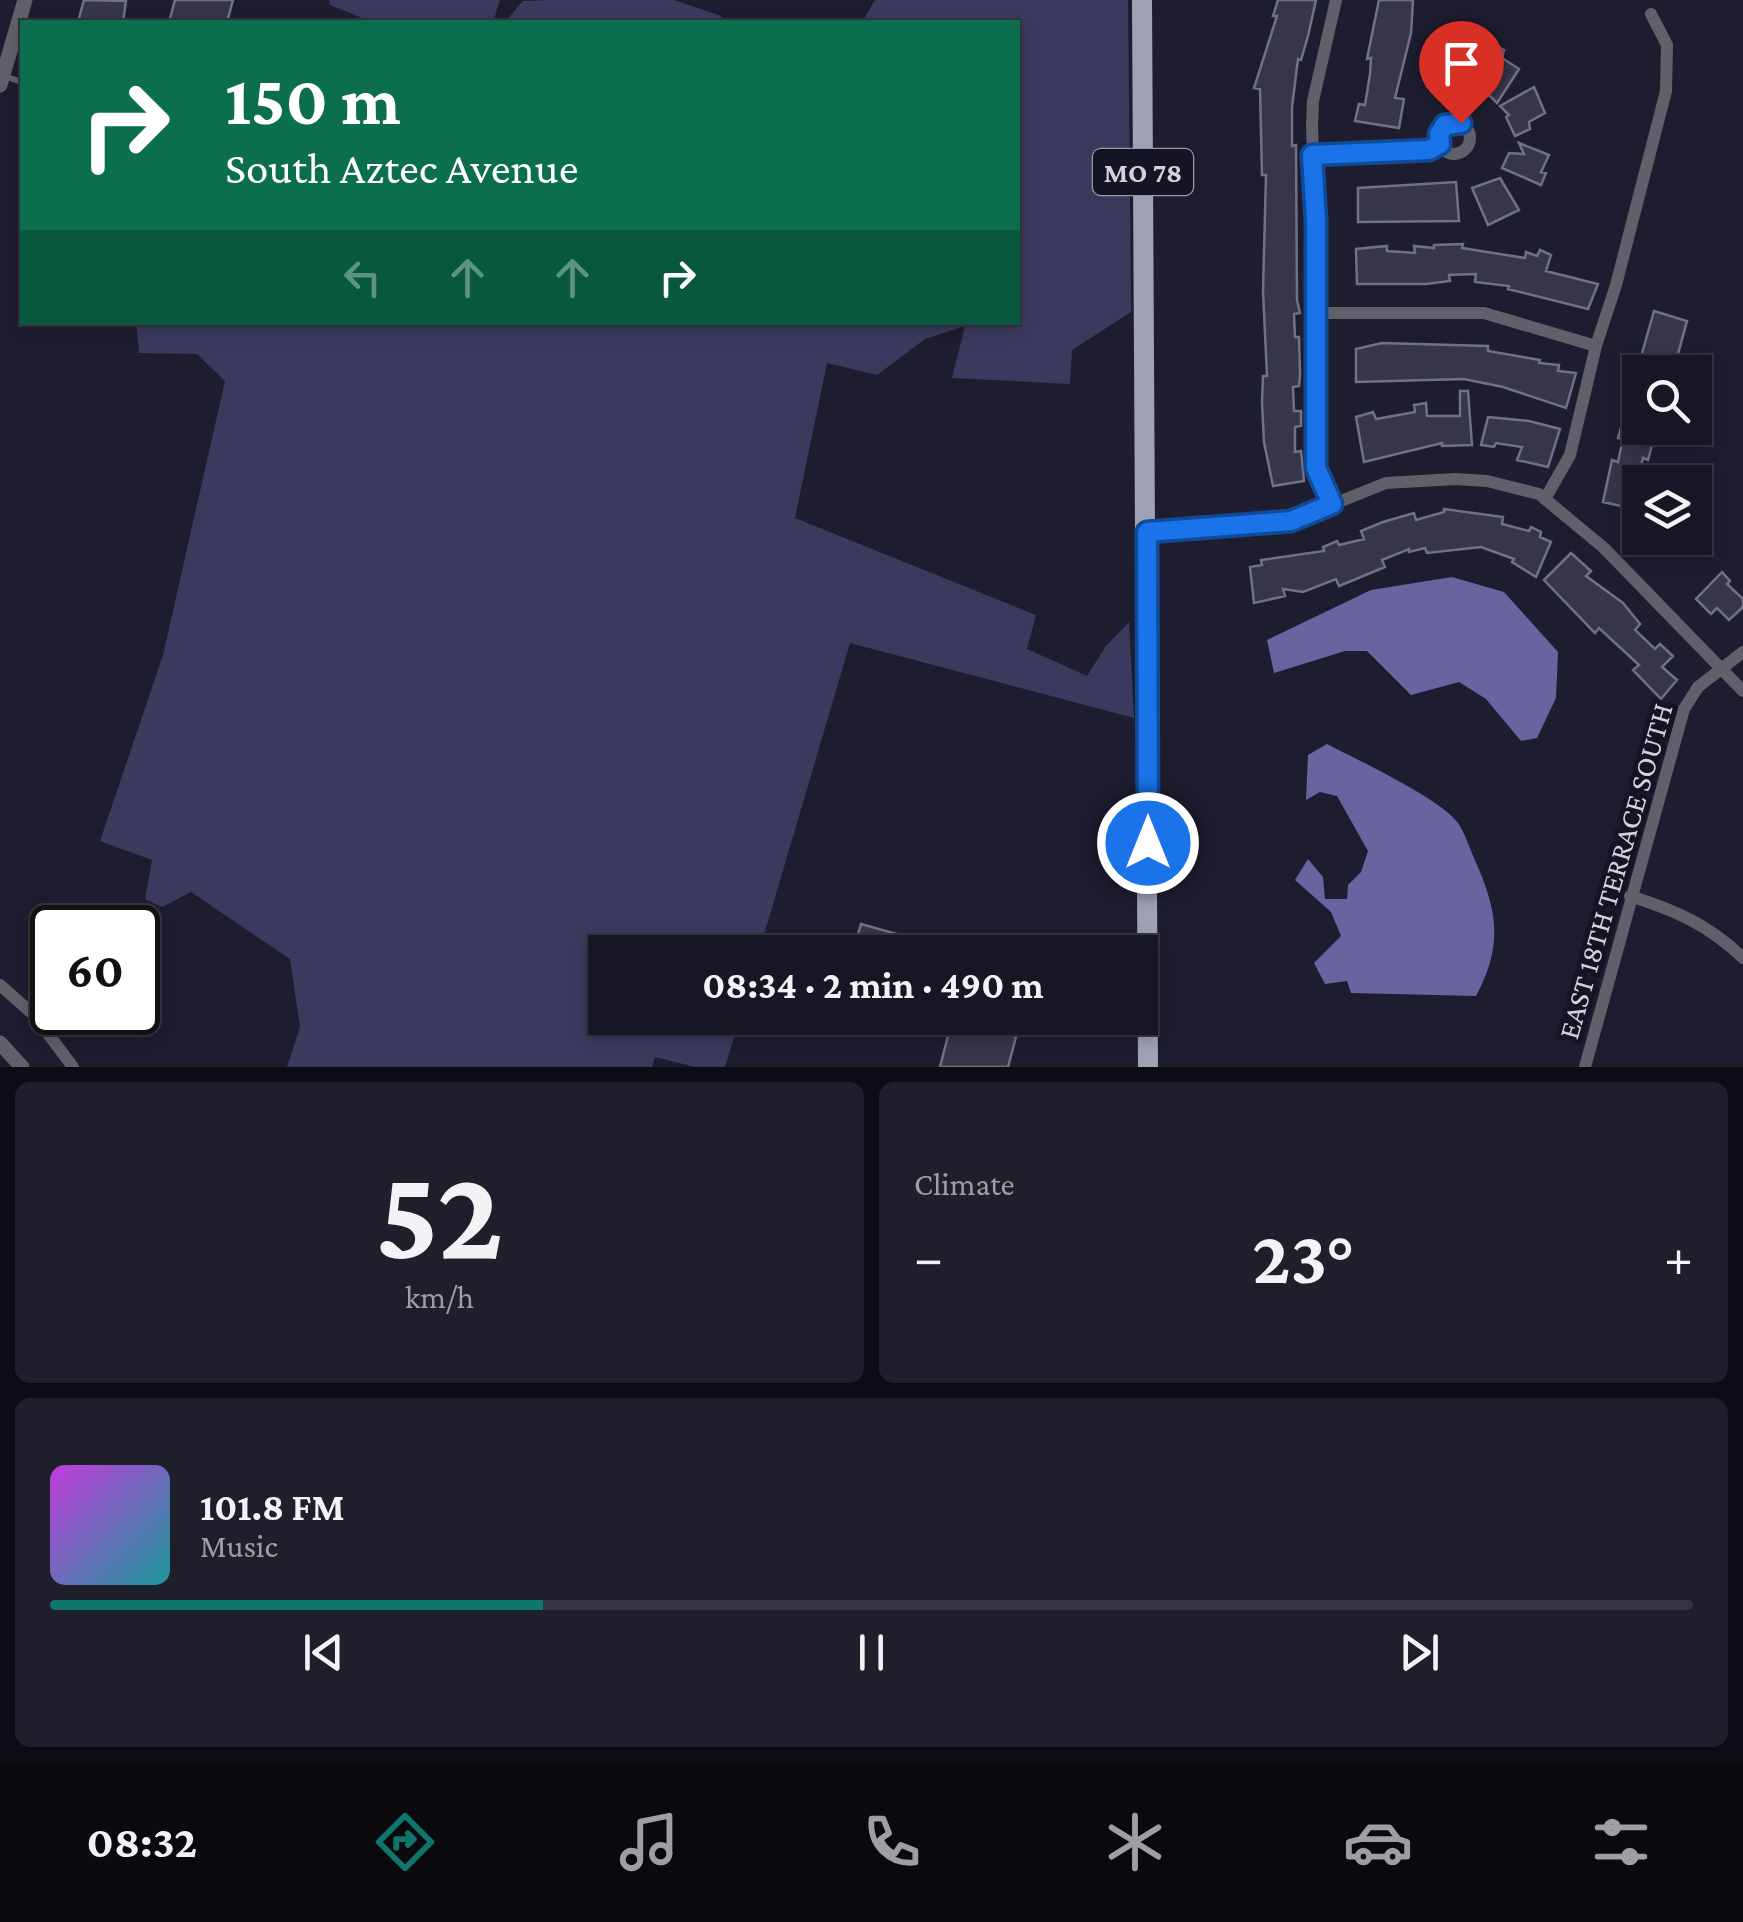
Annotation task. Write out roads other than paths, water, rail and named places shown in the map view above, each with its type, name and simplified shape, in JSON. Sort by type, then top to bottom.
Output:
[{"type":"main road","name":"MO 78","points":[[1142,0],[1147,532],[1144,935]]},
{"type":"main road","name":"MO 78","points":[[1147,1035],[1148,1067]]},
{"type":"street","points":[[1,80],[25,0]]},
{"type":"street","points":[[1332,504],[1316,468],[1316,221],[1312,155],[1313,101],[1336,0]]},
{"type":"street","points":[[1546,499],[1570,454],[1666,91],[1667,45],[1651,14]]},
{"type":"street","points":[[1312,155],[1429,150],[1440,144]]},
{"type":"street","points":[[1316,313],[1484,314],[1596,346]]},
{"type":"street","points":[[1147,532],[1291,521],[1386,483],[1455,479],[1487,482],[1546,499],[1604,548],[1743,691]]},
{"type":"street","name":"EAST 18TH TERRACE SOUTH","points":[[1584,1067],[1684,709],[1698,687],[1743,652]]},
{"type":"street","points":[[1630,896],[1692,918],[1743,958]]},
{"type":"street","points":[[0,986],[34,1015],[73,1067]]},
{"type":"street","points":[[0,1043],[22,1067]]}]
